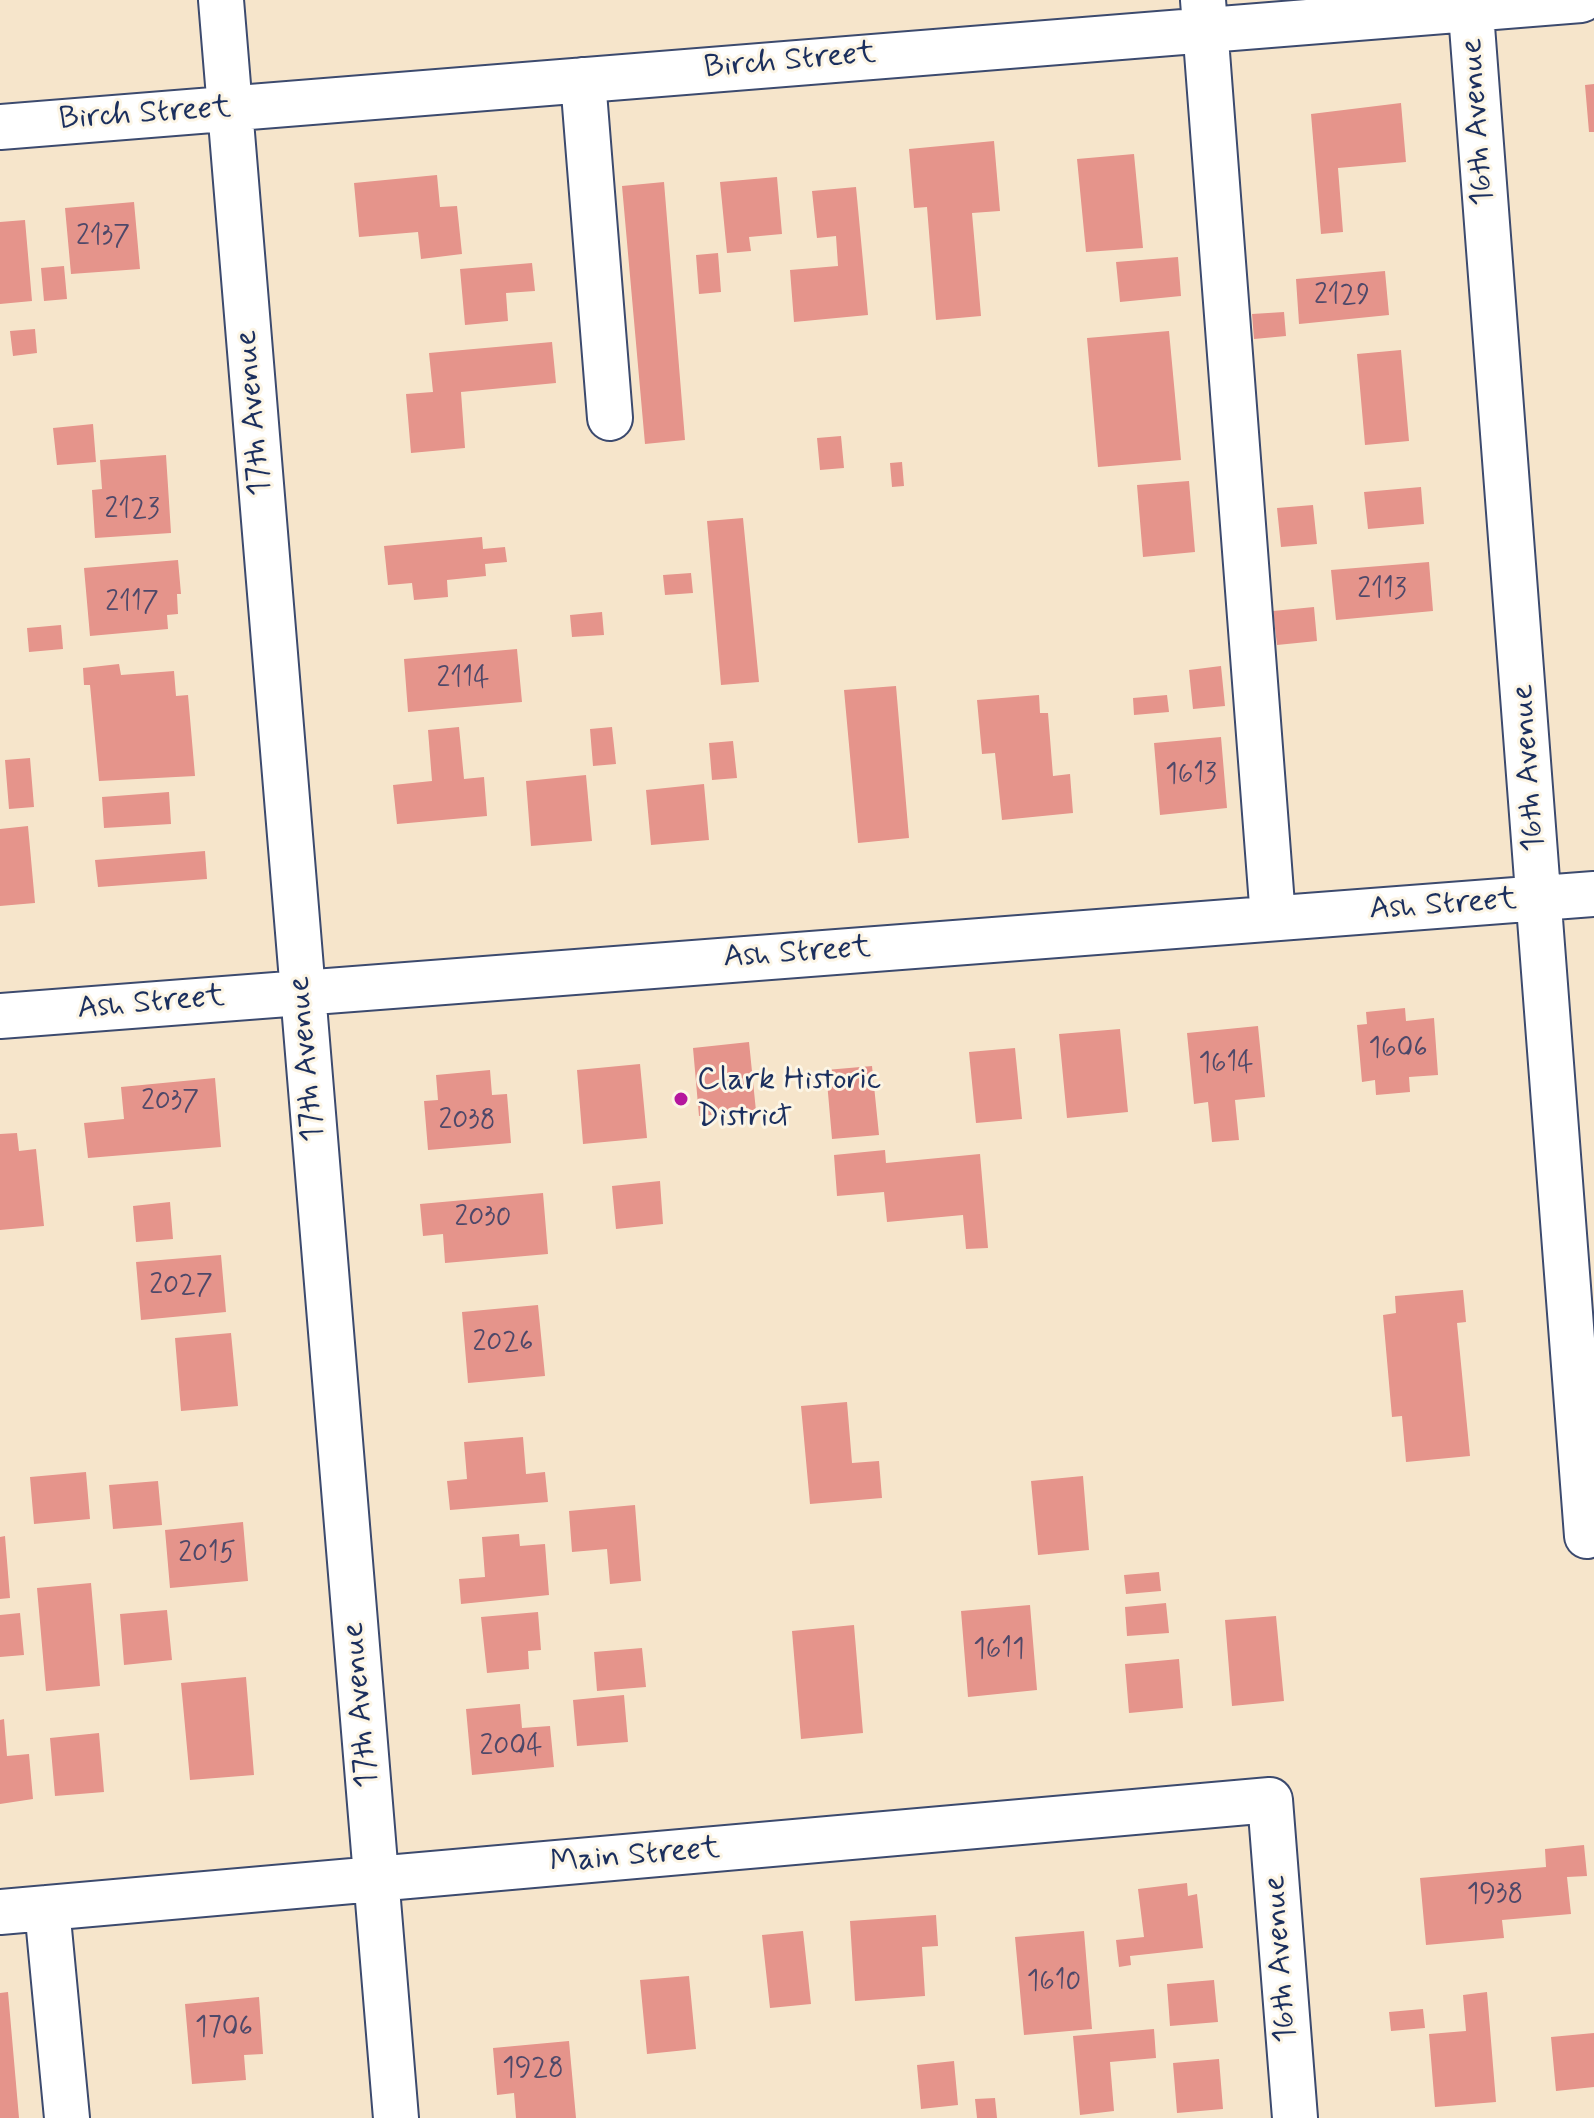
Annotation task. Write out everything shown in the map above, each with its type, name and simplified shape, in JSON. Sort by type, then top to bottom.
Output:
[{"type":"street","name":"17th Avenue","points":[[221,0],[396,2118]]},
{"type":"street","name":"Birch Street","points":[[0,127],[583,80],[1204,14],[1581,0]]},
{"type":"street","name":"16th Avenue","points":[[1470,4],[1587,1536]]},
{"type":"street","points":[[1204,14],[1273,918]]},
{"type":"street","points":[[583,80],[610,418]]},
{"type":"street","name":"Ash Street","points":[[0,1016],[1594,894]]},
{"type":"street","name":"16th Avenue","points":[[1270,1800],[1295,2118]]},
{"type":"street","name":"Main Street","points":[[0,1912],[1270,1800]]},
{"type":"street","points":[[47,1908],[67,2118]]},
{"type":"building","points":[[1594,84],[1594,132],[1589,132],[1585,85]]},
{"type":"building","points":[[1401,103],[1406,162],[1338,168],[1343,232],[1321,234],[1311,114]]},
{"type":"building","points":[[994,141],[1000,211],[972,213],[981,316],[936,320],[927,207],[914,208],[909,149]]},
{"type":"building","points":[[1134,154],[1143,248],[1086,252],[1077,159]]},
{"type":"building","points":[[437,175],[440,207],[457,206],[462,254],[421,259],[418,232],[359,237],[354,183]]},
{"type":"building","points":[[777,177],[782,234],[749,237],[751,251],[727,253],[720,182]]},
{"type":"building","points":[[664,182],[685,440],[645,444],[622,186]]},
{"type":"building","points":[[856,187],[868,315],[794,322],[790,270],[838,266],[836,236],[817,238],[812,191]]},
{"type":"building","points":[[134,202],[140,269],[71,274],[65,208]]},
{"type":"building","points":[[25,220],[32,301],[0,304],[0,222]]},
{"type":"building","points":[[718,253],[721,292],[699,294],[696,255]]},
{"type":"building","points":[[1178,257],[1181,296],[1120,302],[1116,262]]},
{"type":"building","points":[[532,263],[535,291],[506,293],[508,321],[465,325],[460,269]]},
{"type":"building","points":[[64,266],[67,299],[44,301],[41,268]]},
{"type":"building","points":[[1385,271],[1389,315],[1299,324],[1296,279]]},
{"type":"building","points":[[1284,312],[1286,336],[1254,339],[1252,314]]},
{"type":"building","points":[[35,329],[37,353],[13,356],[10,331]]},
{"type":"building","points":[[1169,331],[1181,460],[1098,467],[1087,338]]},
{"type":"building","points":[[552,342],[556,383],[461,392],[465,448],[411,453],[406,394],[433,392],[429,353]]},
{"type":"building","points":[[1401,350],[1409,441],[1365,445],[1357,354]]},
{"type":"building","points":[[93,424],[96,462],[57,465],[53,428]]},
{"type":"building","points":[[841,436],[844,468],[820,470],[817,438]]},
{"type":"building","points":[[166,455],[171,533],[95,538],[92,490],[102,489],[100,460]]},
{"type":"building","points":[[902,462],[904,486],[892,487],[890,463]]},
{"type":"building","points":[[1189,481],[1195,552],[1143,557],[1137,485]]},
{"type":"building","points":[[1421,487],[1424,524],[1368,529],[1364,492]]},
{"type":"building","points":[[1313,505],[1317,544],[1281,547],[1277,508]]},
{"type":"building","points":[[743,518],[759,682],[721,685],[707,521]]},
{"type":"building","points":[[482,537],[483,549],[505,547],[507,562],[485,564],[486,576],[447,580],[448,597],[414,600],[412,583],[388,585],[384,546]]},
{"type":"building","points":[[178,560],[181,594],[177,594],[178,614],[167,615],[168,629],[90,636],[84,568]]},
{"type":"building","points":[[1429,562],[1433,611],[1336,620],[1331,570]]},
{"type":"building","points":[[691,573],[693,593],[665,595],[663,575]]},
{"type":"building","points":[[1314,607],[1317,641],[1277,645],[1273,611]]},
{"type":"building","points":[[602,612],[604,635],[572,637],[570,615]]},
{"type":"building","points":[[61,625],[63,649],[29,652],[27,628]]},
{"type":"building","points":[[517,649],[522,702],[408,712],[404,659]]},
{"type":"building","points":[[119,664],[121,675],[174,671],[176,696],[188,695],[195,776],[99,781],[90,685],[84,685],[83,668]]},
{"type":"building","points":[[1221,666],[1225,706],[1193,709],[1189,670]]},
{"type":"building","points":[[896,686],[909,838],[858,843],[844,690]]},
{"type":"building","points":[[1039,695],[1040,713],[1048,713],[1053,776],[1070,774],[1073,813],[1002,820],[995,753],[982,754],[977,700]]},
{"type":"building","points":[[1167,695],[1169,712],[1134,715],[1133,698]]},
{"type":"building","points":[[459,727],[464,779],[484,777],[487,816],[397,824],[393,785],[432,781],[428,730]]},
{"type":"building","points":[[612,727],[616,764],[593,766],[590,729]]},
{"type":"building","points":[[1221,737],[1227,808],[1160,815],[1154,743]]},
{"type":"building","points":[[733,741],[737,778],[712,780],[709,743]]},
{"type":"building","points":[[30,758],[34,807],[9,809],[5,760]]},
{"type":"building","points":[[586,775],[592,841],[531,846],[526,781]]},
{"type":"building","points":[[704,784],[709,840],[651,845],[646,790]]},
{"type":"building","points":[[169,792],[171,824],[104,828],[102,797]]},
{"type":"building","points":[[28,826],[35,903],[0,906],[0,829]]},
{"type":"building","points":[[205,851],[207,879],[98,887],[95,860]]},
{"type":"building","points":[[1405,1008],[1406,1021],[1434,1018],[1438,1075],[1409,1077],[1410,1092],[1376,1095],[1375,1080],[1362,1082],[1357,1025],[1367,1024],[1366,1012]]},
{"type":"building","points":[[1258,1026],[1265,1097],[1235,1100],[1239,1140],[1212,1142],[1208,1102],[1194,1104],[1187,1033]]},
{"type":"building","points":[[1120,1029],[1128,1112],[1067,1118],[1059,1034]]},
{"type":"building","points":[[749,1042],[756,1111],[699,1116],[693,1048]]},
{"type":"building","points":[[1015,1048],[1022,1119],[976,1123],[969,1052]]},
{"type":"building","points":[[640,1064],[647,1138],[583,1144],[577,1070]]},
{"type":"building","points":[[872,1066],[879,1135],[832,1139],[826,1070]]},
{"type":"building","points":[[490,1070],[492,1095],[507,1094],[511,1143],[428,1150],[424,1101],[438,1100],[436,1075]]},
{"type":"building","points":[[215,1078],[221,1147],[88,1158],[84,1123],[124,1119],[121,1087]]},
{"type":"building","points":[[17,1133],[19,1151],[36,1149],[44,1226],[0,1230],[0,1134]]},
{"type":"building","points":[[885,1150],[886,1163],[980,1154],[988,1248],[966,1249],[963,1215],[887,1222],[884,1192],[837,1196],[834,1155]]},
{"type":"building","points":[[660,1181],[663,1224],[616,1229],[612,1186]]},
{"type":"building","points":[[543,1193],[548,1254],[445,1263],[443,1234],[423,1236],[420,1204]]},
{"type":"building","points":[[170,1202],[173,1239],[136,1242],[133,1206]]},
{"type":"building","points":[[221,1255],[226,1312],[141,1320],[136,1262]]},
{"type":"building","points":[[1463,1290],[1466,1322],[1457,1323],[1470,1456],[1406,1462],[1402,1416],[1392,1417],[1383,1315],[1396,1313],[1395,1296]]},
{"type":"building","points":[[538,1305],[545,1376],[468,1383],[462,1312]]},
{"type":"building","points":[[231,1333],[238,1406],[181,1411],[175,1338]]},
{"type":"building","points":[[847,1402],[852,1463],[879,1461],[882,1498],[810,1504],[801,1406]]},
{"type":"building","points":[[523,1437],[526,1474],[545,1472],[548,1502],[450,1510],[447,1481],[467,1479],[464,1442]]},
{"type":"building","points":[[86,1472],[90,1519],[34,1524],[30,1477]]},
{"type":"building","points":[[1083,1476],[1089,1550],[1038,1555],[1031,1481]]},
{"type":"building","points":[[158,1481],[162,1525],[113,1529],[109,1485]]},
{"type":"building","points":[[635,1505],[641,1581],[610,1584],[607,1549],[572,1552],[569,1511]]},
{"type":"building","points":[[243,1522],[248,1581],[170,1588],[165,1530]]},
{"type":"building","points":[[519,1534],[520,1546],[545,1544],[549,1595],[461,1604],[459,1579],[485,1577],[482,1537]]},
{"type":"building","points":[[5,1536],[10,1598],[0,1599],[0,1537]]},
{"type":"building","points":[[1159,1572],[1161,1591],[1126,1594],[1124,1575]]},
{"type":"building","points":[[91,1583],[100,1686],[46,1691],[37,1588]]},
{"type":"building","points":[[1166,1603],[1169,1633],[1127,1636],[1125,1607]]},
{"type":"building","points":[[1030,1605],[1037,1690],[968,1697],[961,1611]]},
{"type":"building","points":[[167,1610],[172,1660],[124,1665],[120,1614]]},
{"type":"building","points":[[538,1612],[541,1650],[528,1651],[529,1669],[487,1673],[481,1617]]},
{"type":"building","points":[[20,1613],[24,1655],[0,1657],[0,1615]]},
{"type":"building","points":[[1276,1616],[1284,1701],[1232,1706],[1225,1620]]},
{"type":"building","points":[[854,1625],[863,1733],[801,1739],[792,1631]]},
{"type":"building","points":[[642,1648],[646,1687],[597,1691],[594,1652]]},
{"type":"building","points":[[1179,1659],[1183,1708],[1129,1713],[1125,1664]]},
{"type":"building","points":[[246,1677],[254,1775],[190,1780],[181,1683]]},
{"type":"building","points":[[624,1695],[628,1742],[577,1746],[573,1700]]},
{"type":"building","points":[[520,1704],[522,1728],[550,1726],[554,1767],[472,1775],[466,1709]]},
{"type":"building","points":[[4,1719],[7,1756],[29,1754],[33,1799],[0,1804],[0,1720]]},
{"type":"building","points":[[99,1733],[104,1792],[55,1796],[50,1738]]},
{"type":"building","points":[[1584,1845],[1587,1876],[1567,1877],[1571,1914],[1502,1920],[1504,1938],[1426,1945],[1420,1878],[1546,1867],[1545,1849]]},
{"type":"building","points":[[1187,1883],[1188,1896],[1197,1894],[1203,1948],[1130,1956],[1131,1965],[1119,1967],[1116,1940],[1144,1937],[1138,1889]]},
{"type":"building","points":[[936,1915],[938,1946],[922,1947],[925,1996],[855,2001],[850,1921]]},
{"type":"building","points":[[803,1931],[811,2004],[770,2008],[762,1935]]},
{"type":"building","points":[[1084,1931],[1092,2029],[1024,2035],[1015,1937]]},
{"type":"building","points":[[689,1976],[696,2049],[647,2054],[640,1980]]},
{"type":"building","points":[[1214,1980],[1218,2022],[1170,2026],[1167,1984]]},
{"type":"building","points":[[8,1992],[19,2118],[0,2118],[0,1993]]},
{"type":"building","points":[[1487,1992],[1496,2102],[1435,2107],[1429,2034],[1466,2031],[1463,1995]]},
{"type":"building","points":[[259,1997],[263,2054],[244,2055],[246,2080],[192,2084],[185,2004]]},
{"type":"building","points":[[1423,2009],[1425,2028],[1391,2031],[1389,2012]]},
{"type":"building","points":[[1154,2029],[1156,2058],[1110,2062],[1114,2111],[1080,2115],[1073,2036]]},
{"type":"building","points":[[1594,2033],[1594,2087],[1556,2091],[1551,2037]]},
{"type":"building","points":[[569,2041],[576,2118],[516,2118],[514,2093],[497,2095],[493,2048]]},
{"type":"building","points":[[1219,2059],[1223,2109],[1177,2113],[1173,2063]]},
{"type":"building","points":[[954,2061],[958,2105],[921,2109],[917,2065]]},
{"type":"building","points":[[995,2098],[997,2118],[977,2118],[975,2099]]},
{"type":"place","name":"Clark Historic District","points":[[681,1099]]}]
